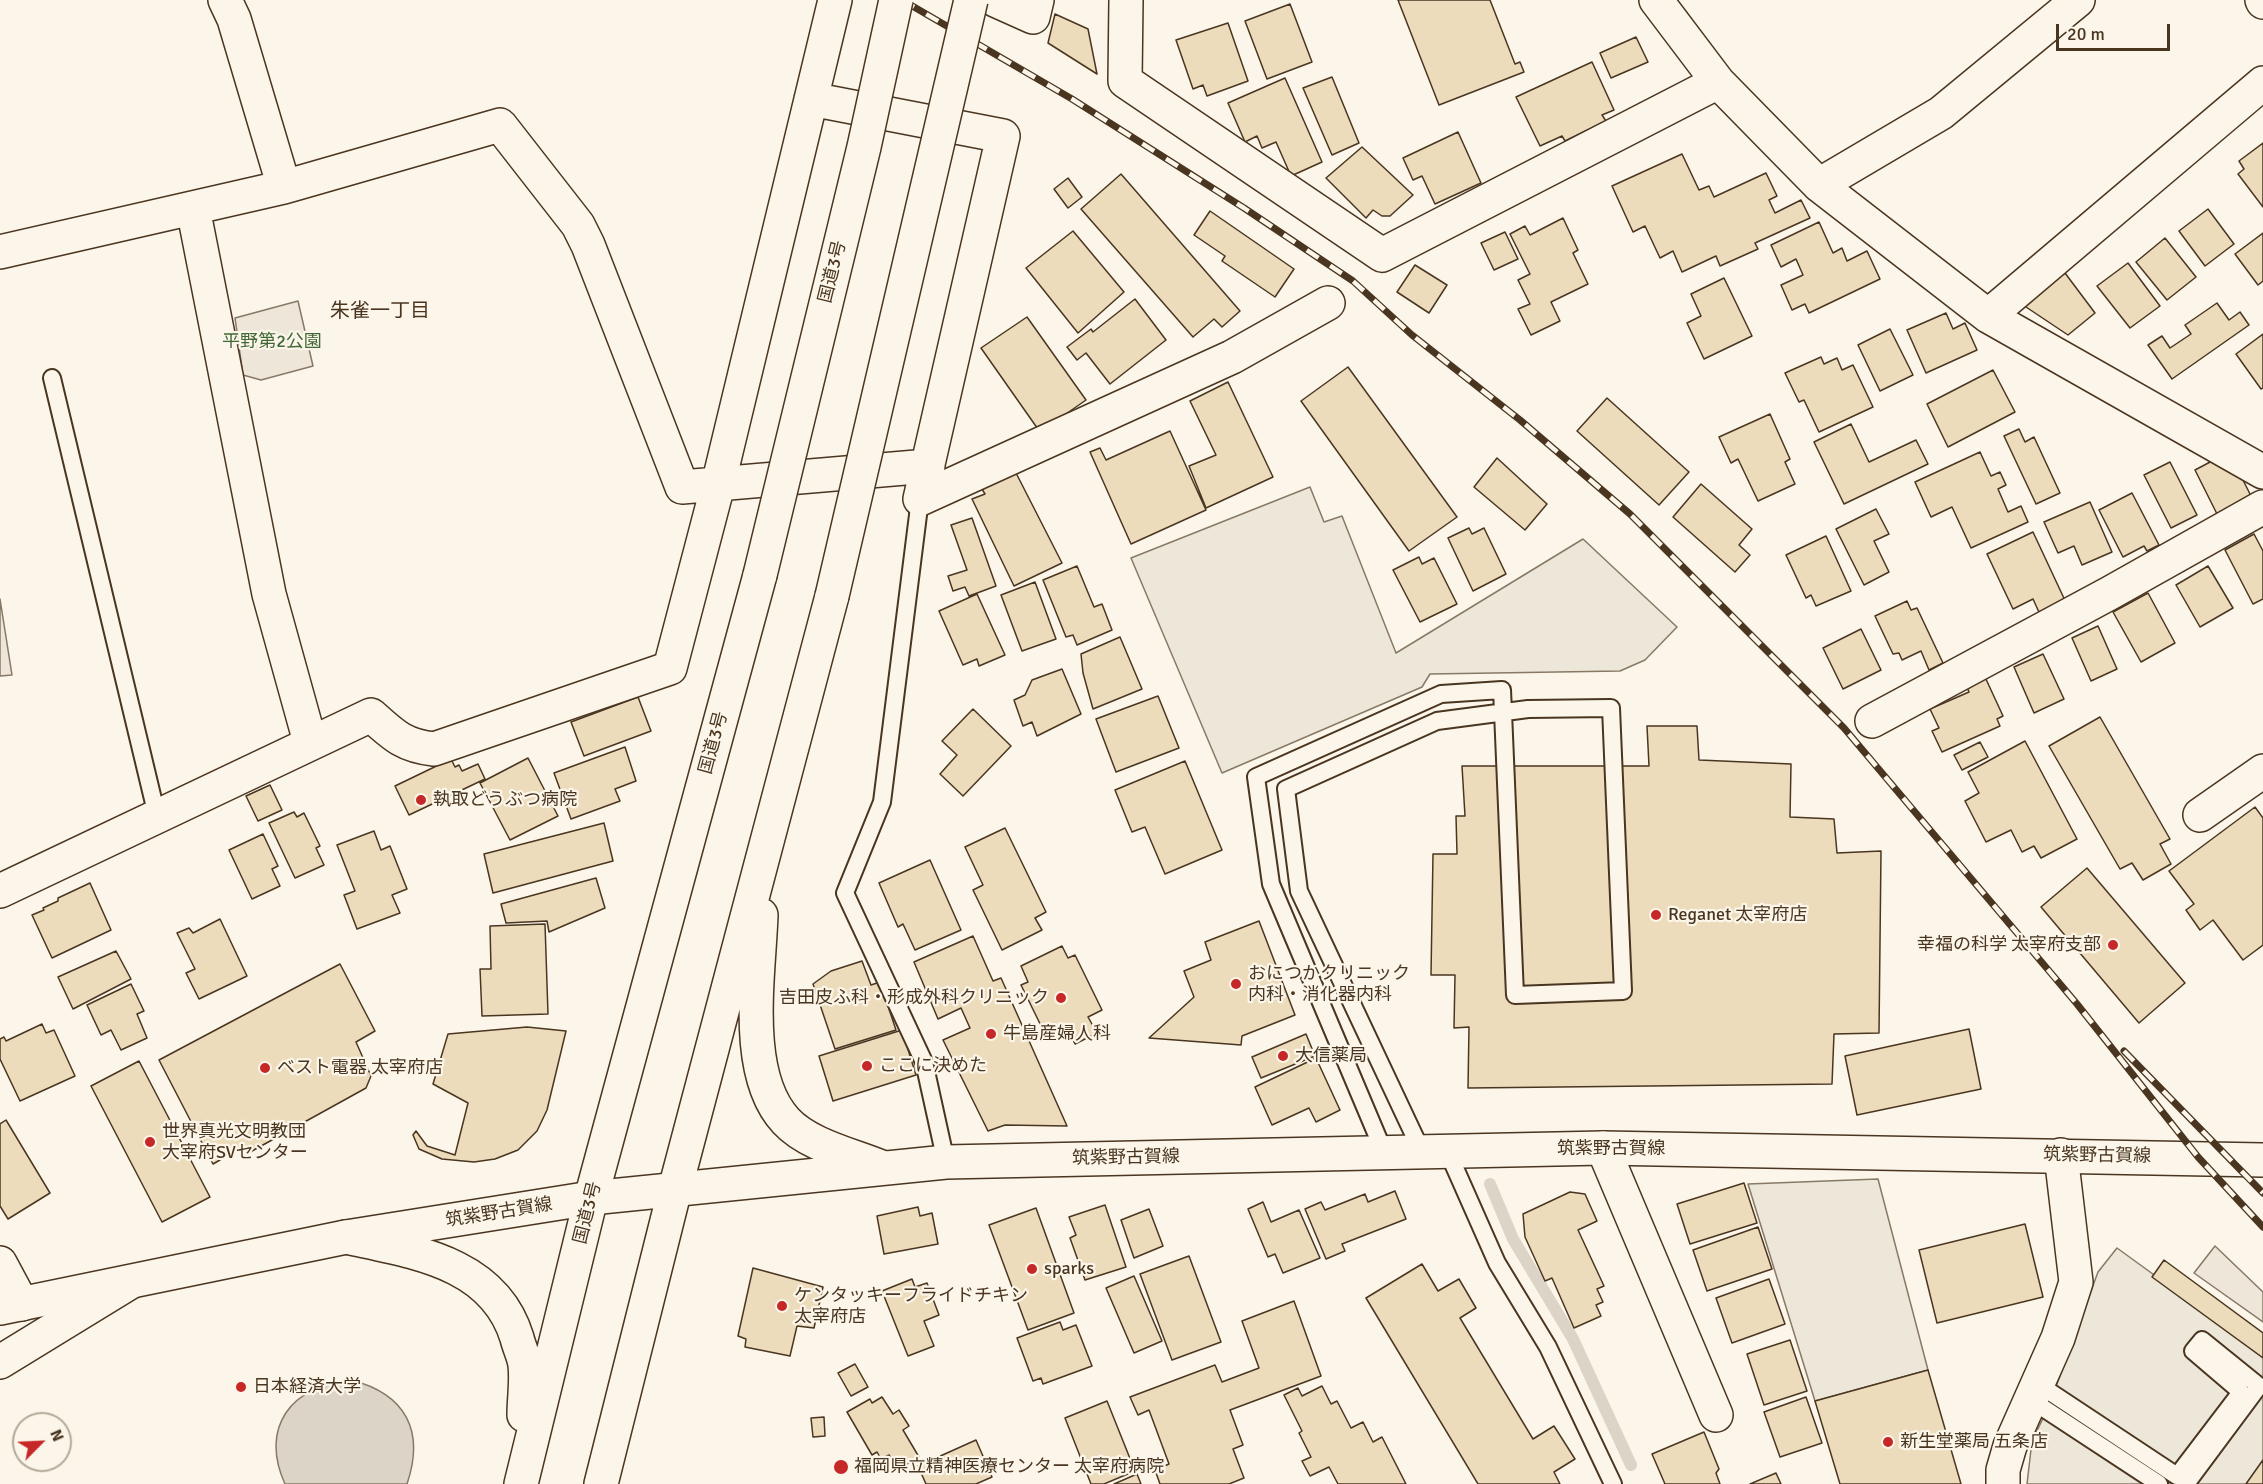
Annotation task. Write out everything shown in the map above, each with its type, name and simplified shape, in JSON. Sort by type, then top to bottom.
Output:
[{"type":"main road","points":[[225,0],[234,19],[284,187]]},
{"type":"main road","points":[[0,891],[371,715],[396,737],[415,747],[434,749],[670,668],[718,485],[835,0]]},
{"type":"main road","name":"国道3号","points":[[522,1479],[591,1198],[760,575],[864,147],[896,0]]},
{"type":"main road","points":[[601,1484],[675,1189],[832,596],[970,0]]},
{"type":"main road","points":[[995,0],[1033,17],[1037,0]]},
{"type":"main road","points":[[1126,0],[1125,81],[1382,255],[1718,82]]},
{"type":"main road","points":[[1656,0],[1718,82],[1819,184],[1988,316],[2263,472]]},
{"type":"main road","points":[[1819,184],[1941,113],[2078,0]]},
{"type":"main road","points":[[1988,316],[2263,83]]},
{"type":"main road","points":[[811,99],[1003,136],[920,499]]},
{"type":"main road","points":[[0,252],[284,187],[500,125],[578,225],[588,245],[682,487],[928,466]]},
{"type":"main road","points":[[193,208],[269,594],[310,742]]},
{"type":"main road","points":[[920,499],[1232,357],[1328,303]]},
{"type":"main road","points":[[1872,721],[2110,593],[2263,507]]},
{"type":"main road","points":[[2200,815],[2263,771]]},
{"type":"main road","points":[[764,853],[757,1041],[760,1068],[768,1092],[787,1122],[811,1138],[881,1167]]},
{"type":"main road","points":[[1603,1148],[1716,1415]]},
{"type":"main road","name":"筑紫野古賀線","points":[[11,1306],[346,1237],[591,1198],[946,1162],[1603,1148],[2263,1160]]},
{"type":"main road","points":[[2003,1484],[2003,1470],[2010,1446],[2058,1338],[2076,1282],[2061,1155]]},
{"type":"main road","points":[[346,1237],[444,1261],[467,1273],[496,1297],[513,1324],[525,1364],[522,1479]]},
{"type":"main road","points":[[0,1263],[11,1306]]},
{"type":"main road","points":[[0,1362],[130,1282]]},
{"type":"lane","points":[[52,378],[157,816]]},
{"type":"lane","points":[[920,499],[882,802],[845,893],[924,1062],[946,1162]]},
{"type":"lane","points":[[1384,1152],[1270,884],[1256,777],[1441,694],[1502,690],[1503,712],[1515,995],[1623,991],[1611,708],[1503,712],[1437,721],[1286,789],[1299,891],[1434,1150],[1497,1263],[1548,1347],[1613,1484]]},
{"type":"lane","points":[[2035,1392],[2177,1476],[2241,1392],[2193,1351],[2202,1340],[2259,1386],[2186,1484]]},
{"type":"lane","points":[[2035,1392],[2159,1484]]},
{"type":"green space","name":"平野第2公園","points":[[298,301],[313,366],[261,380],[243,375],[235,318]]},
{"type":"green space","points":[[0,599],[12,675],[0,676]]},
{"type":"green space","points":[[2215,1246],[2263,1292],[2263,1322],[2194,1273]]},
{"type":"shaded area","points":[[1310,487],[1324,522],[1342,516],[1396,653],[1583,539],[1677,627],[1645,660],[1620,671],[1430,674],[1422,687],[1222,773],[1131,558]]},
{"type":"shaded area","points":[[1878,1179],[1928,1370],[1815,1401],[1748,1184]]},
{"type":"shaded area","points":[[2117,1248],[2263,1354],[2263,1460],[2246,1484],[2027,1484],[2032,1441],[2049,1406],[2098,1272]]},
{"type":"shaded area","points":[[351,1380],[370,1386],[385,1395],[398,1405],[406,1417],[412,1431],[414,1447],[407,1484],[285,1484],[278,1463],[276,1444],[279,1427],[286,1412],[297,1400],[312,1390]]},
{"type":"building","points":[[1398,0],[1490,0],[1515,64],[1520,62],[1524,72],[1439,105]]},
{"type":"building","points":[[1290,4],[1312,62],[1267,79],[1245,21]]},
{"type":"building","points":[[1055,14],[1088,29],[1097,74],[1048,43]]},
{"type":"building","points":[[1228,23],[1248,81],[1207,96],[1203,85],[1193,89],[1176,40]]},
{"type":"building","points":[[1636,37],[1648,62],[1611,78],[1600,53]]},
{"type":"building","points":[[1592,62],[1614,110],[1602,115],[1606,121],[1565,141],[1562,136],[1540,146],[1516,97]]},
{"type":"building","points":[[1332,77],[1359,143],[1332,155],[1303,88]]},
{"type":"building","points":[[1285,78],[1322,162],[1291,176],[1276,142],[1262,148],[1257,136],[1245,142],[1228,103]]},
{"type":"building","points":[[1458,132],[1481,183],[1435,204],[1422,176],[1413,180],[1403,158]]},
{"type":"building","points":[[2263,143],[2263,207],[2238,174],[2244,169],[2239,161]]},
{"type":"building","points":[[1362,147],[1413,195],[1390,216],[1382,216],[1373,210],[1366,218],[1326,178]]},
{"type":"building","points":[[1682,154],[1699,190],[1709,186],[1714,197],[1766,173],[1777,196],[1769,200],[1775,213],[1801,200],[1810,218],[1755,243],[1758,249],[1720,266],[1716,256],[1682,272],[1673,251],[1660,258],[1645,226],[1633,232],[1612,186]]},
{"type":"building","points":[[1121,174],[1240,311],[1222,327],[1214,319],[1193,337],[1081,209]]},
{"type":"building","points":[[1068,178],[1082,197],[1068,208],[1054,189]]},
{"type":"building","points":[[2208,209],[2234,244],[2205,266],[2179,231]]},
{"type":"building","points":[[1210,211],[1294,269],[1275,297],[1222,261],[1225,256],[1194,235]]},
{"type":"building","points":[[1563,218],[1578,250],[1573,253],[1588,284],[1551,302],[1560,321],[1531,335],[1518,309],[1530,304],[1518,280],[1530,274],[1510,234],[1525,226],[1530,235]]},
{"type":"building","points":[[1819,222],[1833,253],[1842,248],[1847,261],[1867,251],[1880,279],[1809,313],[1805,304],[1792,310],[1781,285],[1803,275],[1796,259],[1781,267],[1771,245]]},
{"type":"building","points":[[1073,231],[1124,292],[1078,333],[1026,268]]},
{"type":"building","points":[[1505,232],[1518,259],[1494,270],[1481,243]]},
{"type":"building","points":[[2263,233],[2263,281],[2258,285],[2235,254]]},
{"type":"building","points":[[2165,238],[2196,277],[2167,300],[2136,262]]},
{"type":"building","points":[[2128,263],[2160,306],[2130,328],[2097,286]]},
{"type":"building","points":[[1415,265],[1447,285],[1429,313],[1397,292]]},
{"type":"building","points":[[2065,273],[2095,313],[2068,335],[2023,305]]},
{"type":"building","points":[[1724,278],[1752,336],[1704,359],[1687,323],[1701,316],[1691,294]]},
{"type":"building","points":[[1135,299],[1166,340],[1110,384],[1086,353],[1077,360],[1067,347],[1091,329],[1093,332]]},
{"type":"building","points":[[2217,303],[2229,320],[2240,312],[2249,325],[2172,379],[2148,345],[2162,336],[2170,348],[2191,334],[2185,325]]},
{"type":"building","points":[[1946,313],[1953,329],[1965,323],[1977,350],[1926,373],[1907,330]]},
{"type":"building","points":[[1027,317],[1086,400],[1040,432],[981,348]]},
{"type":"building","points":[[1890,329],[1913,375],[1880,391],[1858,345]]},
{"type":"building","points":[[2263,334],[2263,388],[2261,389],[2236,354]]},
{"type":"building","points":[[1821,357],[1824,364],[1837,358],[1842,370],[1853,365],[1873,407],[1819,432],[1804,400],[1799,402],[1785,373]]},
{"type":"building","points":[[1348,367],[1457,517],[1409,551],[1301,401]]},
{"type":"building","points":[[1993,370],[2015,412],[1948,447],[1927,404]]},
{"type":"building","points":[[1228,382],[1273,477],[1206,508],[1189,466],[1216,455],[1190,401]]},
{"type":"building","points":[[1607,398],[1689,472],[1659,505],[1577,431]]},
{"type":"building","points":[[1770,414],[1790,459],[1785,462],[1795,484],[1758,501],[1738,459],[1731,463],[1719,437]]},
{"type":"building","points":[[1851,424],[1869,462],[1916,440],[1928,464],[1844,504],[1814,442]]},
{"type":"building","points":[[2019,429],[2025,442],[2034,437],[2060,493],[2036,504],[2004,436]]},
{"type":"building","points":[[1170,431],[1206,510],[1131,544],[1090,452],[1100,448],[1106,460]]},
{"type":"building","points":[[1980,452],[1991,476],[2000,472],[2006,485],[1998,489],[2008,512],[2021,506],[2028,522],[1971,548],[1952,507],[1931,517],[1915,482]]},
{"type":"building","points":[[1497,458],[1547,504],[1525,530],[1474,487]]},
{"type":"building","points":[[2212,461],[2239,472],[2252,498],[2218,516],[2195,470]]},
{"type":"building","points":[[2170,462],[2197,515],[2171,528],[2144,475]]},
{"type":"building","points":[[1015,471],[1062,563],[1014,586],[972,499],[985,494],[980,486]]},
{"type":"building","points":[[1701,484],[1752,529],[1739,545],[1750,555],[1735,572],[1673,517]]},
{"type":"building","points":[[2132,493],[2159,545],[2147,551],[2144,546],[2123,557],[2099,510]]},
{"type":"building","points":[[2090,502],[2112,552],[2082,565],[2074,546],[2058,553],[2044,522]]},
{"type":"building","points":[[1876,509],[1889,534],[1874,541],[1889,572],[1864,585],[1836,529]]},
{"type":"building","points":[[972,518],[996,586],[969,596],[965,587],[953,591],[948,576],[967,570],[951,525]]},
{"type":"building","points":[[1469,528],[1472,534],[1484,528],[1506,574],[1473,591],[1448,538]]},
{"type":"building","points":[[2033,532],[2069,609],[2043,621],[2033,599],[2013,609],[1987,554]]},
{"type":"building","points":[[2254,534],[2263,551],[2263,599],[2253,604],[2225,550]]},
{"type":"building","points":[[1826,536],[1851,591],[1816,606],[1811,595],[1806,598],[1786,555]]},
{"type":"building","points":[[1419,557],[1422,564],[1434,558],[1457,604],[1420,622],[1393,570]]},
{"type":"building","points":[[1077,566],[1094,607],[1102,604],[1112,630],[1077,645],[1073,635],[1066,637],[1043,580]]},
{"type":"building","points":[[2208,566],[2233,608],[2200,627],[2176,585]]},
{"type":"building","points":[[1035,582],[1056,639],[1022,651],[1001,595]]},
{"type":"building","points":[[2148,593],[2175,643],[2141,662],[2113,612]]},
{"type":"building","points":[[977,594],[1005,655],[979,666],[977,659],[963,665],[939,611]]},
{"type":"building","points":[[1907,601],[1911,610],[1917,608],[1943,663],[1929,670],[1921,651],[1902,660],[1899,653],[1893,654],[1875,616]]},
{"type":"building","points":[[2098,626],[2117,669],[2091,681],[2072,638]]},
{"type":"building","points":[[1861,629],[1881,670],[1843,689],[1823,648]]},
{"type":"building","points":[[1120,637],[1142,689],[1093,709],[1083,673],[1081,654]]},
{"type":"building","points":[[2043,654],[2064,699],[2034,713],[2014,667]]},
{"type":"building","points":[[1062,669],[1081,714],[1037,736],[1032,722],[1023,726],[1014,700],[1025,695],[1032,680]]},
{"type":"building","points":[[1985,677],[2003,716],[1997,719],[2000,726],[1942,752],[1932,731],[1939,728],[1930,709],[1969,692],[1966,685]]},
{"type":"building","points":[[1158,696],[1179,748],[1116,772],[1096,719]]},
{"type":"building","points":[[638,697],[651,731],[584,756],[571,722]]},
{"type":"building","points":[[973,709],[1011,746],[963,796],[940,774],[957,755],[942,741]]},
{"type":"building","points":[[2100,717],[2170,839],[2160,844],[2171,864],[2143,880],[2132,863],[2120,869],[2049,746]]},
{"type":"building","name":"Reganet 太宰府店","points":[[1647,726],[1697,726],[1699,760],[1791,764],[1790,817],[1834,819],[1837,853],[1881,851],[1879,1033],[1834,1034],[1832,1084],[1468,1088],[1469,1027],[1454,1028],[1455,975],[1431,975],[1433,854],[1457,854],[1456,816],[1465,816],[1462,766],[1649,766]]},
{"type":"building","points":[[2025,741],[2077,839],[2041,858],[2034,846],[2022,852],[2011,830],[1986,842],[1965,801],[1979,793],[1968,772]]},
{"type":"building","points":[[1980,742],[1988,757],[1962,770],[1954,755]]},
{"type":"building","points":[[625,747],[636,781],[615,789],[620,801],[571,819],[554,773]]},
{"type":"building","points":[[528,758],[558,816],[510,840],[480,783]]},
{"type":"building","name":"執取どうぶつ病院","points":[[451,759],[455,767],[459,765],[462,771],[478,764],[485,779],[409,815],[395,786]]},
{"type":"building","points":[[1185,761],[1222,850],[1165,874],[1145,827],[1132,832],[1115,790]]},
{"type":"building","points":[[270,785],[282,810],[258,821],[246,796]]},
{"type":"building","points":[[2255,807],[2263,818],[2263,945],[2243,960],[2213,920],[2200,930],[2186,910],[2194,904],[2169,871]]},
{"type":"building","points":[[294,812],[297,817],[304,813],[320,846],[316,848],[324,865],[295,878],[269,823]]},
{"type":"building","points":[[604,823],[613,861],[493,893],[484,854]]},
{"type":"building","points":[[1005,828],[1046,912],[1035,918],[1042,930],[1002,950],[973,890],[983,885],[965,847]]},
{"type":"building","points":[[374,831],[381,850],[390,846],[407,889],[392,895],[400,913],[357,929],[344,895],[355,891],[337,845]]},
{"type":"building","points":[[263,834],[278,866],[272,869],[280,886],[252,899],[229,850]]},
{"type":"building","points":[[930,860],[961,930],[915,950],[903,924],[898,927],[879,883]]},
{"type":"building","name":"幸福の科学 太宰府支部","points":[[2087,868],[2185,983],[2139,1023],[2041,907]]},
{"type":"building","points":[[596,878],[605,908],[549,932],[547,921],[506,923],[501,904]]},
{"type":"building","points":[[90,883],[111,930],[52,958],[32,915],[58,901],[58,898]]},
{"type":"building","points":[[220,919],[247,976],[199,999],[186,973],[195,969],[177,933],[189,928],[193,933]]},
{"type":"building","name":"おにつかクリニック 内科・消化器内科","points":[[1259,921],[1295,1015],[1242,1036],[1241,1045],[1149,1038],[1194,997],[1184,971],[1211,960],[1205,942]]},
{"type":"building","points":[[545,924],[548,1014],[482,1016],[480,969],[491,969],[490,926]]},
{"type":"building","name":"牛島産婦人科","points":[[973,936],[993,981],[1001,978],[1067,1126],[1005,1125],[988,1131],[943,1040],[970,1028],[961,1008],[938,1019],[914,962]]},
{"type":"building","name":"吉田皮ふ科・形成外科クリニック","points":[[1062,946],[1068,958],[1075,955],[1102,1010],[1088,1017],[1097,1033],[1075,1044],[1068,1029],[1048,1040],[1021,985],[1028,982],[1021,966]]},
{"type":"building","points":[[116,951],[131,979],[73,1009],[58,977]]},
{"type":"building","points":[[862,961],[871,985],[880,982],[896,1030],[835,1049],[813,984],[831,971]]},
{"type":"building","name":"ベスト電器 太宰府店","points":[[340,964],[375,1031],[356,1042],[371,1076],[366,1088],[243,1156],[239,1149],[213,1164],[159,1060]]},
{"type":"building","points":[[131,984],[144,1011],[137,1014],[147,1038],[121,1050],[111,1030],[101,1035],[87,1005]]},
{"type":"building","points":[[42,1024],[46,1033],[54,1030],[75,1076],[20,1101],[0,1059],[0,1039],[4,1037],[6,1041]]},
{"type":"building","points":[[527,1027],[566,1031],[547,1110],[537,1131],[518,1150],[495,1159],[474,1162],[442,1159],[419,1149],[413,1135],[416,1131],[427,1146],[455,1155],[468,1103],[433,1084],[448,1034]]},
{"type":"building","points":[[1969,1029],[1981,1089],[1857,1115],[1845,1056]]},
{"type":"building","name":"ここに決めた","points":[[902,1030],[916,1075],[833,1101],[819,1056]]},
{"type":"building","name":"大信薬局","points":[[1306,1034],[1315,1056],[1261,1078],[1252,1057]]},
{"type":"building","points":[[1316,1058],[1340,1110],[1316,1122],[1309,1108],[1272,1125],[1255,1087]]},
{"type":"building","name":"世界真光文明教団 大宰府SVセンター","points":[[139,1061],[210,1197],[162,1222],[91,1086]]},
{"type":"building","points":[[6,1120],[50,1193],[8,1219],[0,1206],[0,1124]]},
{"type":"building","points":[[1744,1183],[1757,1223],[1690,1244],[1677,1204]]},
{"type":"building","points":[[1395,1191],[1406,1219],[1342,1244],[1345,1251],[1326,1259],[1305,1209],[1321,1202],[1325,1210],[1365,1194],[1368,1202]]},
{"type":"building","points":[[1570,1192],[1585,1194],[1597,1221],[1578,1230],[1604,1286],[1597,1289],[1603,1302],[1596,1305],[1601,1316],[1574,1328],[1552,1278],[1545,1281],[1525,1237],[1523,1214]]},
{"type":"building","points":[[1263,1202],[1271,1222],[1299,1210],[1320,1258],[1283,1273],[1275,1254],[1268,1257],[1248,1209]]},
{"type":"building","points":[[1105,1205],[1126,1267],[1085,1280],[1070,1238],[1076,1235],[1069,1217]]},
{"type":"building","points":[[918,1207],[920,1216],[932,1213],[938,1244],[884,1254],[877,1216]]},
{"type":"building","name":"sparks","points":[[1036,1208],[1074,1313],[1028,1330],[989,1225]]},
{"type":"building","points":[[1149,1209],[1163,1246],[1134,1258],[1121,1220]]},
{"type":"building","points":[[2025,1224],[2043,1297],[1937,1323],[1919,1250]]},
{"type":"building","points":[[1758,1227],[1772,1269],[1707,1291],[1693,1250]]},
{"type":"building","points":[[1189,1256],[1221,1342],[1172,1360],[1140,1274]]},
{"type":"building","points":[[2164,1260],[2263,1333],[2263,1358],[2152,1277]]},
{"type":"building","points":[[1422,1264],[1438,1291],[1459,1279],[1476,1308],[1460,1318],[1533,1439],[1554,1426],[1575,1459],[1554,1472],[1560,1484],[1478,1484],[1366,1298]]},
{"type":"building","name":"ケンタッキーフライドチキン 太宰府店","points":[[753,1268],[823,1287],[814,1328],[797,1326],[790,1356],[745,1347],[746,1339],[738,1336]]},
{"type":"building","points":[[1134,1276],[1162,1341],[1134,1353],[1106,1288]]},
{"type":"building","points":[[912,1279],[915,1287],[927,1283],[939,1315],[924,1321],[934,1346],[908,1356],[882,1291]]},
{"type":"building","points":[[1769,1279],[1785,1324],[1732,1343],[1716,1298]]},
{"type":"building","points":[[1294,1301],[1321,1376],[1230,1410],[1243,1445],[1233,1449],[1244,1478],[1229,1484],[1160,1484],[1155,1470],[1169,1464],[1149,1410],[1138,1415],[1130,1397],[1215,1365],[1222,1382],[1259,1368],[1242,1321]]},
{"type":"building","points":[[1060,1322],[1063,1330],[1076,1325],[1092,1366],[1043,1384],[1041,1378],[1033,1381],[1017,1338]]},
{"type":"building","points":[[1790,1340],[1807,1391],[1764,1405],[1747,1354]]},
{"type":"building","points":[[855,1364],[868,1387],[851,1396],[838,1373]]},
{"type":"building","name":"新生堂薬局 五条店","points":[[1928,1370],[1961,1484],[1840,1484],[1815,1401]]},
{"type":"building","points":[[1322,1386],[1331,1404],[1337,1401],[1351,1428],[1363,1422],[1373,1442],[1382,1437],[1406,1484],[1338,1484],[1329,1467],[1310,1476],[1302,1461],[1311,1457],[1299,1433],[1302,1431],[1284,1395],[1298,1388],[1302,1396]]},
{"type":"building","points":[[882,1397],[893,1414],[899,1410],[909,1426],[903,1430],[919,1457],[898,1469],[889,1455],[881,1459],[877,1452],[872,1455],[847,1412],[870,1399],[872,1403]]},
{"type":"building","points":[[1806,1397],[1822,1443],[1780,1457],[1764,1412]]},
{"type":"building","points":[[1107,1401],[1135,1471],[1104,1484],[1091,1484],[1065,1418]]},
{"type":"building","points":[[824,1417],[825,1436],[813,1437],[811,1418]]},
{"type":"building","points":[[1704,1432],[1719,1469],[1716,1473],[1720,1484],[1665,1484],[1652,1454]]},
{"type":"building","points":[[976,1440],[992,1477],[976,1484],[926,1484],[918,1466]]},
{"type":"building","points":[[2263,1460],[2263,1484],[2246,1484]]},
{"type":"building","points":[[1776,1473],[1781,1484],[1750,1484]]},
{"type":"building","points":[[1137,1474],[1141,1484],[1114,1484]]},
{"type":"waterway","points":[[1490,1184],[1513,1239],[1573,1339],[1631,1465]]},
{"type":"railway","points":[[902,0],[1072,99],[1244,208],[1353,281],[1412,335],[1520,420],[1630,514],[1844,728],[2077,1004],[2198,1157],[2263,1227]]},
{"type":"railway","points":[[2124,1051],[2263,1193]]},
{"type":"place","name":"執取どうぶつ病院","points":[[421,800]]},
{"type":"place","name":"Reganet 太宰府店","points":[[1656,915]]},
{"type":"place","name":"幸福の科学 太宰府支部","points":[[2113,945]]},
{"type":"place","name":"おにつかクリニック 内科・消化器内科","points":[[1236,984]]},
{"type":"place","name":"吉田皮ふ科・形成外科クリニック","points":[[1061,998]]},
{"type":"place","name":"牛島産婦人科","points":[[991,1034]]},
{"type":"place","name":"大信薬局","points":[[1283,1056]]},
{"type":"place","name":"ここに決めた","points":[[867,1066]]},
{"type":"place","name":"ベスト電器 太宰府店","points":[[265,1068]]},
{"type":"place","name":"世界真光文明教団 大宰府SVセンター","points":[[150,1142]]},
{"type":"place","name":"sparks","points":[[1032,1269]]},
{"type":"place","name":"ケンタッキーフライドチキン 太宰府店","points":[[782,1306]]},
{"type":"place","name":"日本経済大学","points":[[241,1387]]},
{"type":"place","name":"新生堂薬局 五条店","points":[[1888,1442]]},
{"type":"place","name":"福岡県立精神医療センター 太宰府病院","points":[[841,1467]]},
{"type":"district","name":"朱雀一丁目","points":[[380,312]]}]
